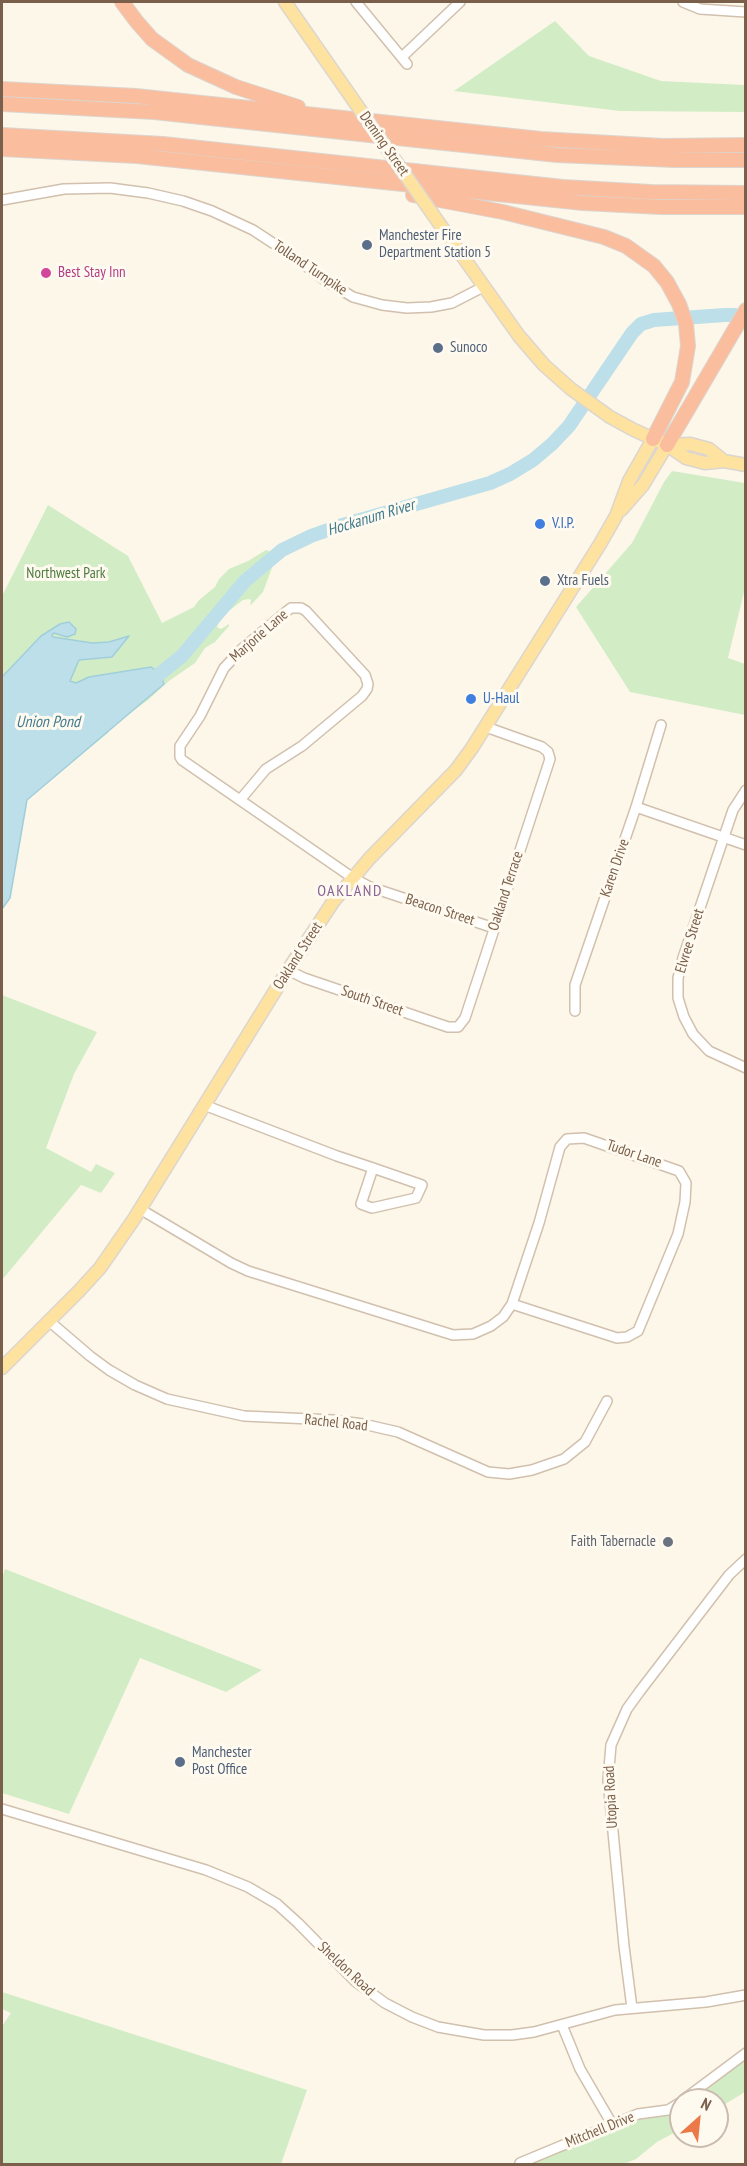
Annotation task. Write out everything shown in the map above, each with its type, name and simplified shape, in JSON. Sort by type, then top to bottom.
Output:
[{"type":"highway","points":[[122,2],[152,39],[188,65],[248,92],[331,117]]},
{"type":"highway","points":[[2,89],[136,96],[476,133],[588,142],[663,146],[746,145]]},
{"type":"highway","points":[[2,104],[144,111],[556,155],[674,160],[746,160]]},
{"type":"highway","points":[[2,135],[163,144],[563,187],[641,192],[746,193]]},
{"type":"highway","points":[[2,149],[137,156],[583,203],[670,207],[746,207]]},
{"type":"highway","points":[[359,180],[418,197],[521,216],[619,242],[654,266],[671,288],[679,304],[687,333],[687,358],[682,382],[652,439]]},
{"type":"highway","points":[[668,445],[746,310]]},
{"type":"main road","name":"Deming Street","points":[[285,2],[483,287]]},
{"type":"main road","points":[[483,287],[534,354],[571,390],[602,412],[668,445],[686,458],[705,463],[724,461],[746,465]]},
{"type":"main road","name":"Oakland Street","points":[[616,516],[629,481],[652,439]]},
{"type":"main road","name":"Oakland Street","points":[[2,1368],[97,1272],[140,1209],[288,970],[333,902],[369,859],[456,770],[486,727],[616,516],[643,484],[668,445]]},
{"type":"street","points":[[356,2],[405,61],[460,2]]},
{"type":"street","points":[[683,2],[700,9],[746,12]]},
{"type":"street","name":"Tolland Turnpike","points":[[2,200],[25,194],[64,189],[110,188],[183,201],[253,230],[353,297],[382,305],[407,308],[431,307],[452,303],[483,287]]},
{"type":"street","name":"Marjorie Lane","points":[[240,800],[262,771],[302,746],[368,689],[365,675],[302,608],[291,608],[229,662],[217,680],[200,716],[178,749],[182,760],[353,878]]},
{"type":"street","name":"Karen Drive","points":[[575,1011],[575,985],[636,807],[661,725]]},
{"type":"street","name":"Oakland Terrace","points":[[458,1027],[465,1018],[550,759],[548,752],[542,747],[486,727]]},
{"type":"street","name":"Elvree Street","points":[[746,790],[733,810],[678,978],[678,998],[693,1034],[709,1051],[746,1068]]},
{"type":"street","points":[[636,807],[746,845]]},
{"type":"street","name":"Beacon Street","points":[[353,878],[372,888],[494,928]]},
{"type":"street","name":"South Street","points":[[288,970],[304,978],[448,1027],[458,1027]]},
{"type":"street","points":[[204,1105],[337,1156],[373,1168],[422,1185],[416,1198],[372,1208],[361,1204],[373,1168]]},
{"type":"street","name":"Tudor Lane","points":[[140,1209],[248,1271],[453,1335],[473,1334],[491,1326],[503,1317],[512,1304],[539,1223],[560,1147],[567,1139],[584,1138],[679,1171],[686,1183],[685,1202],[678,1234],[638,1331],[627,1337],[617,1338],[512,1304]]},
{"type":"street","name":"Rachel Road","points":[[49,1321],[109,1370],[167,1399],[244,1416],[333,1420],[398,1432],[488,1473],[509,1474],[532,1470],[564,1459],[585,1442],[607,1401]]},
{"type":"street","name":"Utopia Road","points":[[632,2008],[608,1780],[611,1745],[627,1709],[640,1691],[729,1575],[746,1559]]},
{"type":"street","name":"Sheldon Road","points":[[2,1809],[206,1870],[248,1887],[277,1904],[356,1982],[385,2003],[438,2027],[484,2035],[534,2032],[615,2010],[706,2002],[746,1995]]},
{"type":"street","points":[[562,2025],[580,2069],[612,2124]]},
{"type":"street","name":"Mitchell Drive","points":[[699,2088],[746,2053]]},
{"type":"street","name":"Mitchell Drive","points":[[520,2163],[644,2112],[669,2109]]},
{"type":"green space","points":[[555,21],[589,56],[661,81],[745,85],[745,112],[620,111],[454,91]]},
{"type":"green space","points":[[672,471],[745,483],[745,588],[728,658],[745,664],[745,715],[630,692],[576,607],[632,543]]},
{"type":"green space","name":"Northwest Park","points":[[48,505],[128,556],[162,623],[194,607],[215,587],[229,569],[266,550],[272,552],[275,560],[263,592],[252,604],[250,605],[251,600],[249,599],[243,600],[221,617],[217,627],[221,629],[229,624],[229,626],[215,642],[205,648],[195,663],[126,716],[27,800],[10,898],[2,909],[2,596]]},
{"type":"green space","points":[[2,995],[97,1032],[74,1074],[46,1148],[91,1172],[96,1164],[115,1173],[101,1193],[81,1185],[2,1280]]},
{"type":"green space","points":[[5,1569],[262,1670],[226,1692],[140,1658],[69,1814],[2,1793],[2,1578]]},
{"type":"green space","points":[[2,1992],[307,2090],[281,2164],[2,2164],[2,2026],[11,2013],[2,2009]]},
{"type":"green space","points":[[745,2060],[745,2092],[729,2102],[729,2088],[708,2088]]},
{"type":"green space","points":[[669,2111],[669,2136],[636,2159],[624,2164],[532,2164],[639,2118]]},
{"type":"water","name":"Union Pond","points":[[69,622],[76,629],[75,634],[67,637],[54,633],[53,637],[92,643],[109,642],[129,636],[112,657],[79,660],[70,681],[76,683],[89,677],[151,667],[160,673],[164,684],[27,800],[10,898],[2,909],[2,677],[41,636],[60,624]]},
{"type":"waterway","name":"Hockanum River","points":[[146,685],[182,656],[245,581],[282,550],[339,526],[490,483],[533,460],[569,426],[632,333],[641,324],[654,320],[725,315],[735,315],[746,319]]},
{"type":"place","name":"Manchester Fire Department Station 5","points":[[367,245]]},
{"type":"place","name":"Best Stay Inn","points":[[46,273]]},
{"type":"place","name":"Sunoco","points":[[438,348]]},
{"type":"place","name":"V.I.P.","points":[[540,524]]},
{"type":"place","name":"Xtra Fuels","points":[[545,581]]},
{"type":"place","name":"U-Haul","points":[[471,699]]},
{"type":"place","name":"Faith Tabernacle","points":[[668,1542]]},
{"type":"place","name":"Manchester Post Office","points":[[180,1762]]},
{"type":"district","name":"OAKLAND","points":[[350,891]]}]
